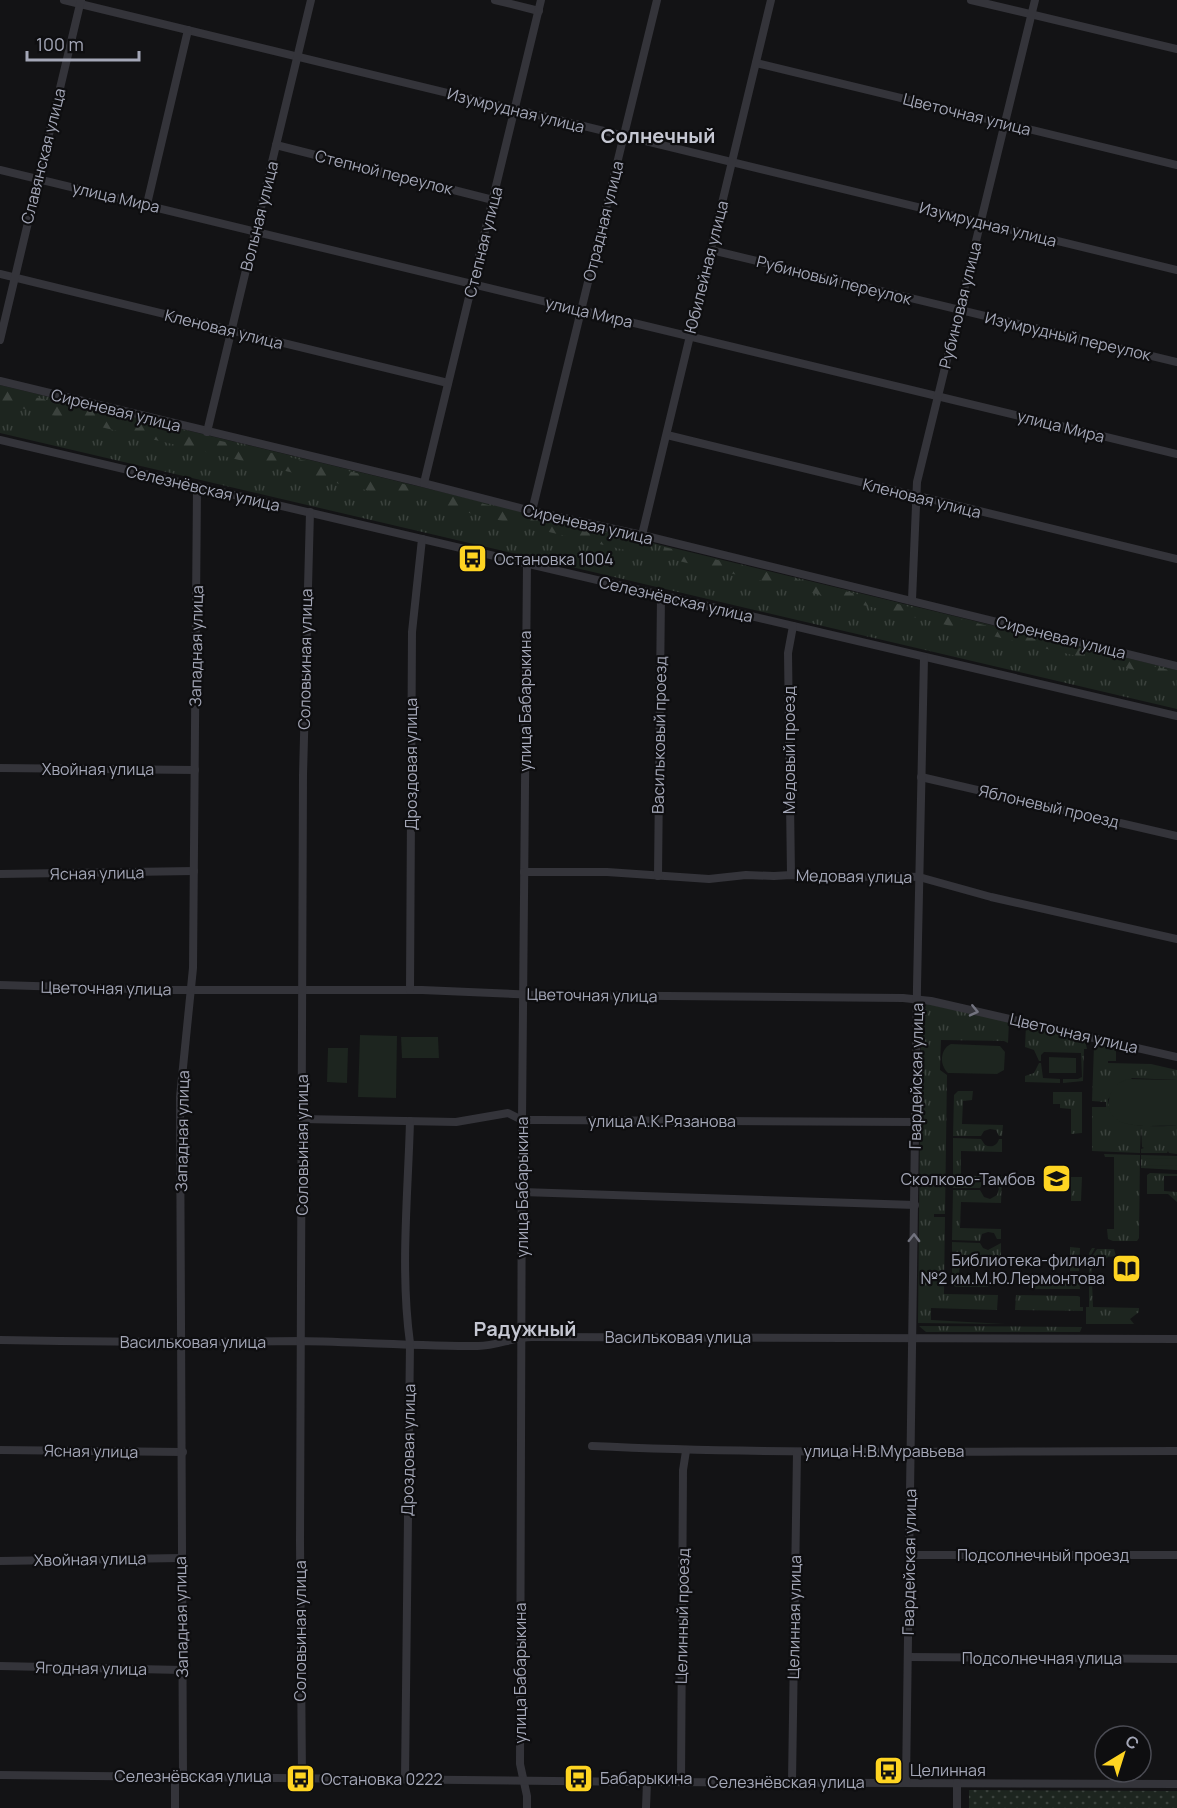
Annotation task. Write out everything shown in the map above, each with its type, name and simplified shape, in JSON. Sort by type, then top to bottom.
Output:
[{"type":"street","name":"Изумрудная улица","points":[[64,0],[80,2],[1177,270]]},
{"type":"street","name":"Вольная улица","points":[[207,432],[311,0]]},
{"type":"street","points":[[495,0],[539,10]]},
{"type":"street","name":"Степная улица","points":[[424,483],[542,0]]},
{"type":"street","name":"Отрадная улица","points":[[532,512],[657,0]]},
{"type":"street","name":"Юбилейная улица","points":[[642,535],[771,0]]},
{"type":"street","points":[[971,0],[1177,49]]},
{"type":"street","name":"Рубиновая улица","points":[[912,600],[915,497],[937,396],[1035,0]]},
{"type":"street","name":"Славянская улица","points":[[0,340],[80,2]]},
{"type":"street","points":[[147,204],[188,30]]},
{"type":"street","name":"Цветочная улица","points":[[756,63],[1177,165]]},
{"type":"street","name":"Степной переулок","points":[[276,145],[493,200]]},
{"type":"street","name":"улица Мира","points":[[0,170],[1177,454]]},
{"type":"street","name":"Рубиновый переулок","points":[[711,250],[958,311]]},
{"type":"street","name":"Кленовая улица","points":[[0,274],[448,383]]},
{"type":"street","name":"Изумрудный переулок","points":[[958,311],[1177,362]]},
{"type":"street","name":"Сиреневая улица","points":[[0,381],[424,483],[532,512],[642,535],[1177,666]]},
{"type":"street","name":"Кленовая улица","points":[[667,435],[1177,559]]},
{"type":"street","name":"Селезнёвская улица","points":[[0,440],[1177,716]]},
{"type":"street","name":"Западная улица","points":[[175,1808],[179,1777],[182,1670],[180,1097],[192,990],[197,487]]},
{"type":"street","name":"Соловьиная улица","points":[[302,1777],[300,1341],[303,742],[310,513]]},
{"type":"street","name":"Дроздовая улица","points":[[410,990],[412,632],[422,539]]},
{"type":"street","name":"улица Бабарыкина","points":[[527,564],[520,1764],[527,1796],[527,1808]]},
{"type":"street","name":"Васильковый проезд","points":[[658,876],[661,595]]},
{"type":"street","name":"Медовый проезд","points":[[791,875],[788,653],[793,626]]},
{"type":"street","name":"Гвардейская улица","points":[[906,1783],[924,658]]},
{"type":"street","name":"Хвойная улица","points":[[0,768],[195,771]]},
{"type":"street","name":"Яблоневый проезд","points":[[921,777],[1177,836]]},
{"type":"street","name":"Ясная улица","points":[[0,874],[194,871]]},
{"type":"street","name":"Медовая улица","points":[[524,872],[607,872],[709,879],[746,874],[828,878],[919,877],[991,897],[1177,939]]},
{"type":"street","name":"Цветочная улица","points":[[0,985],[192,990],[410,990],[524,994],[917,999],[1177,1057]]},
{"type":"street","name":"улица А.К.Рязанова","points":[[302,1119],[456,1122],[508,1113],[522,1120],[916,1122]]},
{"type":"street","name":"Дроздовая улица","points":[[405,1778],[410,1344],[405,1276],[410,1121]]},
{"type":"street","points":[[522,1192],[915,1205]]},
{"type":"street","name":"Васильковая улица","points":[[0,1340],[300,1341],[480,1346],[522,1337],[1177,1339]]},
{"type":"street","name":"улица Н.В.Муравьева","points":[[592,1446],[687,1451],[797,1452],[1177,1451]]},
{"type":"street","name":"Ясная улица","points":[[0,1450],[183,1452]]},
{"type":"street","name":"Целинный проезд","points":[[681,1782],[684,1470],[687,1451]]},
{"type":"street","name":"Целинная улица","points":[[792,1782],[797,1452]]},
{"type":"street","name":"Подсолнечный проезд","points":[[909,1555],[1177,1555]]},
{"type":"street","name":"Хвойная улица","points":[[0,1561],[181,1558]]},
{"type":"street","name":"Подсолнечная улица","points":[[908,1657],[1177,1659]]},
{"type":"street","name":"Ягодная улица","points":[[0,1666],[182,1670]]},
{"type":"street","name":"Селезнёвская улица","points":[[0,1775],[647,1782],[1177,1784]]},
{"type":"street","points":[[646,1808],[647,1782]]},
{"type":"street","points":[[957,1783],[957,1808]]},
{"type":"green space","points":[[0,385],[1177,670],[1177,709],[0,433]]},
{"type":"green space","points":[[0,389],[416,487],[412,501],[0,403]]},
{"type":"green space","points":[[438,493],[631,539],[629,551],[436,505]]},
{"type":"green space","points":[[664,547],[1177,672],[1177,680],[662,557]]},
{"type":"green space","points":[[928,1004],[1009,1022],[1008,1043],[1004,1041],[941,1040],[940,1070],[947,1075],[945,1214],[934,1214],[934,1217],[945,1217],[944,1294],[998,1295],[997,1310],[931,1308],[931,1320],[1005,1324],[918,1323],[921,1009]]},
{"type":"green space","points":[[1026,1025],[1085,1040],[1087,1049],[1084,1049],[1083,1081],[1063,1083],[1063,1079],[1082,1077],[1081,1053],[1044,1052],[1039,1061],[1034,1050],[1025,1047]]},
{"type":"green space","points":[[360,1035],[397,1036],[396,1098],[358,1097]]},
{"type":"green space","points":[[401,1037],[438,1037],[439,1058],[402,1058]]},
{"type":"green space","points":[[1099,1043],[1116,1049],[1116,1061],[1108,1061],[1108,1063],[1151,1064],[1177,1070],[1177,1080],[1132,1078],[1108,1099],[1110,1110],[1124,1122],[1145,1126],[1177,1126],[1177,1154],[1168,1151],[1167,1153],[1141,1153],[1141,1149],[1144,1148],[1142,1147],[1141,1126],[1140,1153],[1092,1151],[1092,1107],[1106,1107],[1106,1102],[1092,1101],[1094,1046]]},
{"type":"green space","points":[[951,1044],[1000,1046],[1005,1052],[1004,1070],[997,1074],[948,1073],[943,1066],[942,1057],[947,1046]]},
{"type":"green space","points":[[328,1048],[348,1048],[347,1083],[327,1082]]},
{"type":"green space","points":[[1049,1057],[1076,1058],[1076,1073],[1049,1073]]},
{"type":"green space","points":[[1041,1063],[1043,1078],[1060,1079],[1060,1083],[1025,1082],[1025,1076],[1034,1073]]},
{"type":"green space","points":[[1129,1079],[1177,1080],[1177,1126],[1137,1125],[1116,1119],[1109,1107],[1111,1093],[1121,1082]]},
{"type":"green space","points":[[958,1091],[973,1091],[972,1100],[963,1101],[962,1124],[1003,1125],[1002,1136],[999,1136],[996,1130],[990,1129],[984,1131],[981,1136],[953,1136],[954,1095]]},
{"type":"green space","points":[[1053,1092],[1082,1092],[1082,1133],[1071,1134],[1071,1109],[1060,1108],[1060,1104],[1053,1104]]},
{"type":"green space","points":[[953,1138],[981,1139],[985,1145],[989,1146],[995,1145],[999,1139],[1002,1139],[1002,1152],[961,1151],[961,1176],[1002,1176],[1001,1203],[961,1202],[960,1228],[1001,1229],[1001,1239],[997,1239],[994,1233],[988,1232],[982,1234],[980,1241],[952,1240],[953,1190],[980,1190],[984,1197],[990,1199],[997,1195],[999,1189],[996,1183],[989,1180],[980,1188],[953,1188]]},
{"type":"green space","points":[[1104,1154],[1140,1155],[1139,1238],[1137,1241],[1108,1239],[1107,1229],[1114,1229],[1114,1157],[1105,1157]]},
{"type":"green space","points":[[1141,1155],[1177,1156],[1177,1170],[1141,1168]]},
{"type":"green space","points":[[1146,1158],[1177,1159],[1177,1166],[1146,1165]]},
{"type":"green space","points":[[1150,1173],[1177,1174],[1177,1176],[1164,1176],[1164,1191],[1177,1192],[1177,1202],[1168,1194],[1147,1194],[1147,1175]]},
{"type":"green space","points":[[1071,1177],[1082,1177],[1081,1201],[1071,1201]]},
{"type":"green space","points":[[952,1242],[980,1243],[988,1250],[1001,1243],[1001,1256],[960,1255],[959,1278],[989,1279],[988,1287],[952,1285]]},
{"type":"green space","points":[[1070,1247],[1080,1248],[1079,1271],[1070,1271]]},
{"type":"green space","points":[[1092,1248],[1095,1248],[1091,1255],[1093,1307],[1139,1308],[1139,1312],[1130,1319],[1134,1324],[1086,1324],[1086,1307],[1089,1307],[1089,1253]]},
{"type":"green space","points":[[1097,1249],[1114,1249],[1116,1256],[1108,1257],[1101,1263],[1101,1266],[1093,1266],[1093,1255]]},
{"type":"green space","points":[[1070,1274],[1079,1275],[1080,1289],[1030,1289],[1026,1280],[1041,1282],[1042,1280],[1070,1277]]},
{"type":"green space","points":[[1016,1295],[1078,1296],[1083,1311],[1015,1310]]},
{"type":"green space","points":[[919,1326],[1082,1327],[1080,1332],[926,1332]]},
{"type":"green space","points":[[969,1790],[1177,1791],[1177,1808],[969,1808]]},
{"type":"place","name":"Остановка 1004","points":[[473,559]]},
{"type":"place","name":"Сколково-Тамбов","points":[[1056,1179]]},
{"type":"place","name":"Библиотека-филиал №2 им.М.Ю.Лермонтова","points":[[1126,1269]]},
{"type":"place","name":"Целинная","points":[[889,1770]]},
{"type":"place","name":"Бабарыкина","points":[[579,1778]]},
{"type":"place","name":"Остановка 0222","points":[[300,1779]]},
{"type":"district","name":"Солнечный","points":[[658,135]]},
{"type":"district","name":"Радужный","points":[[525,1328]]}]
